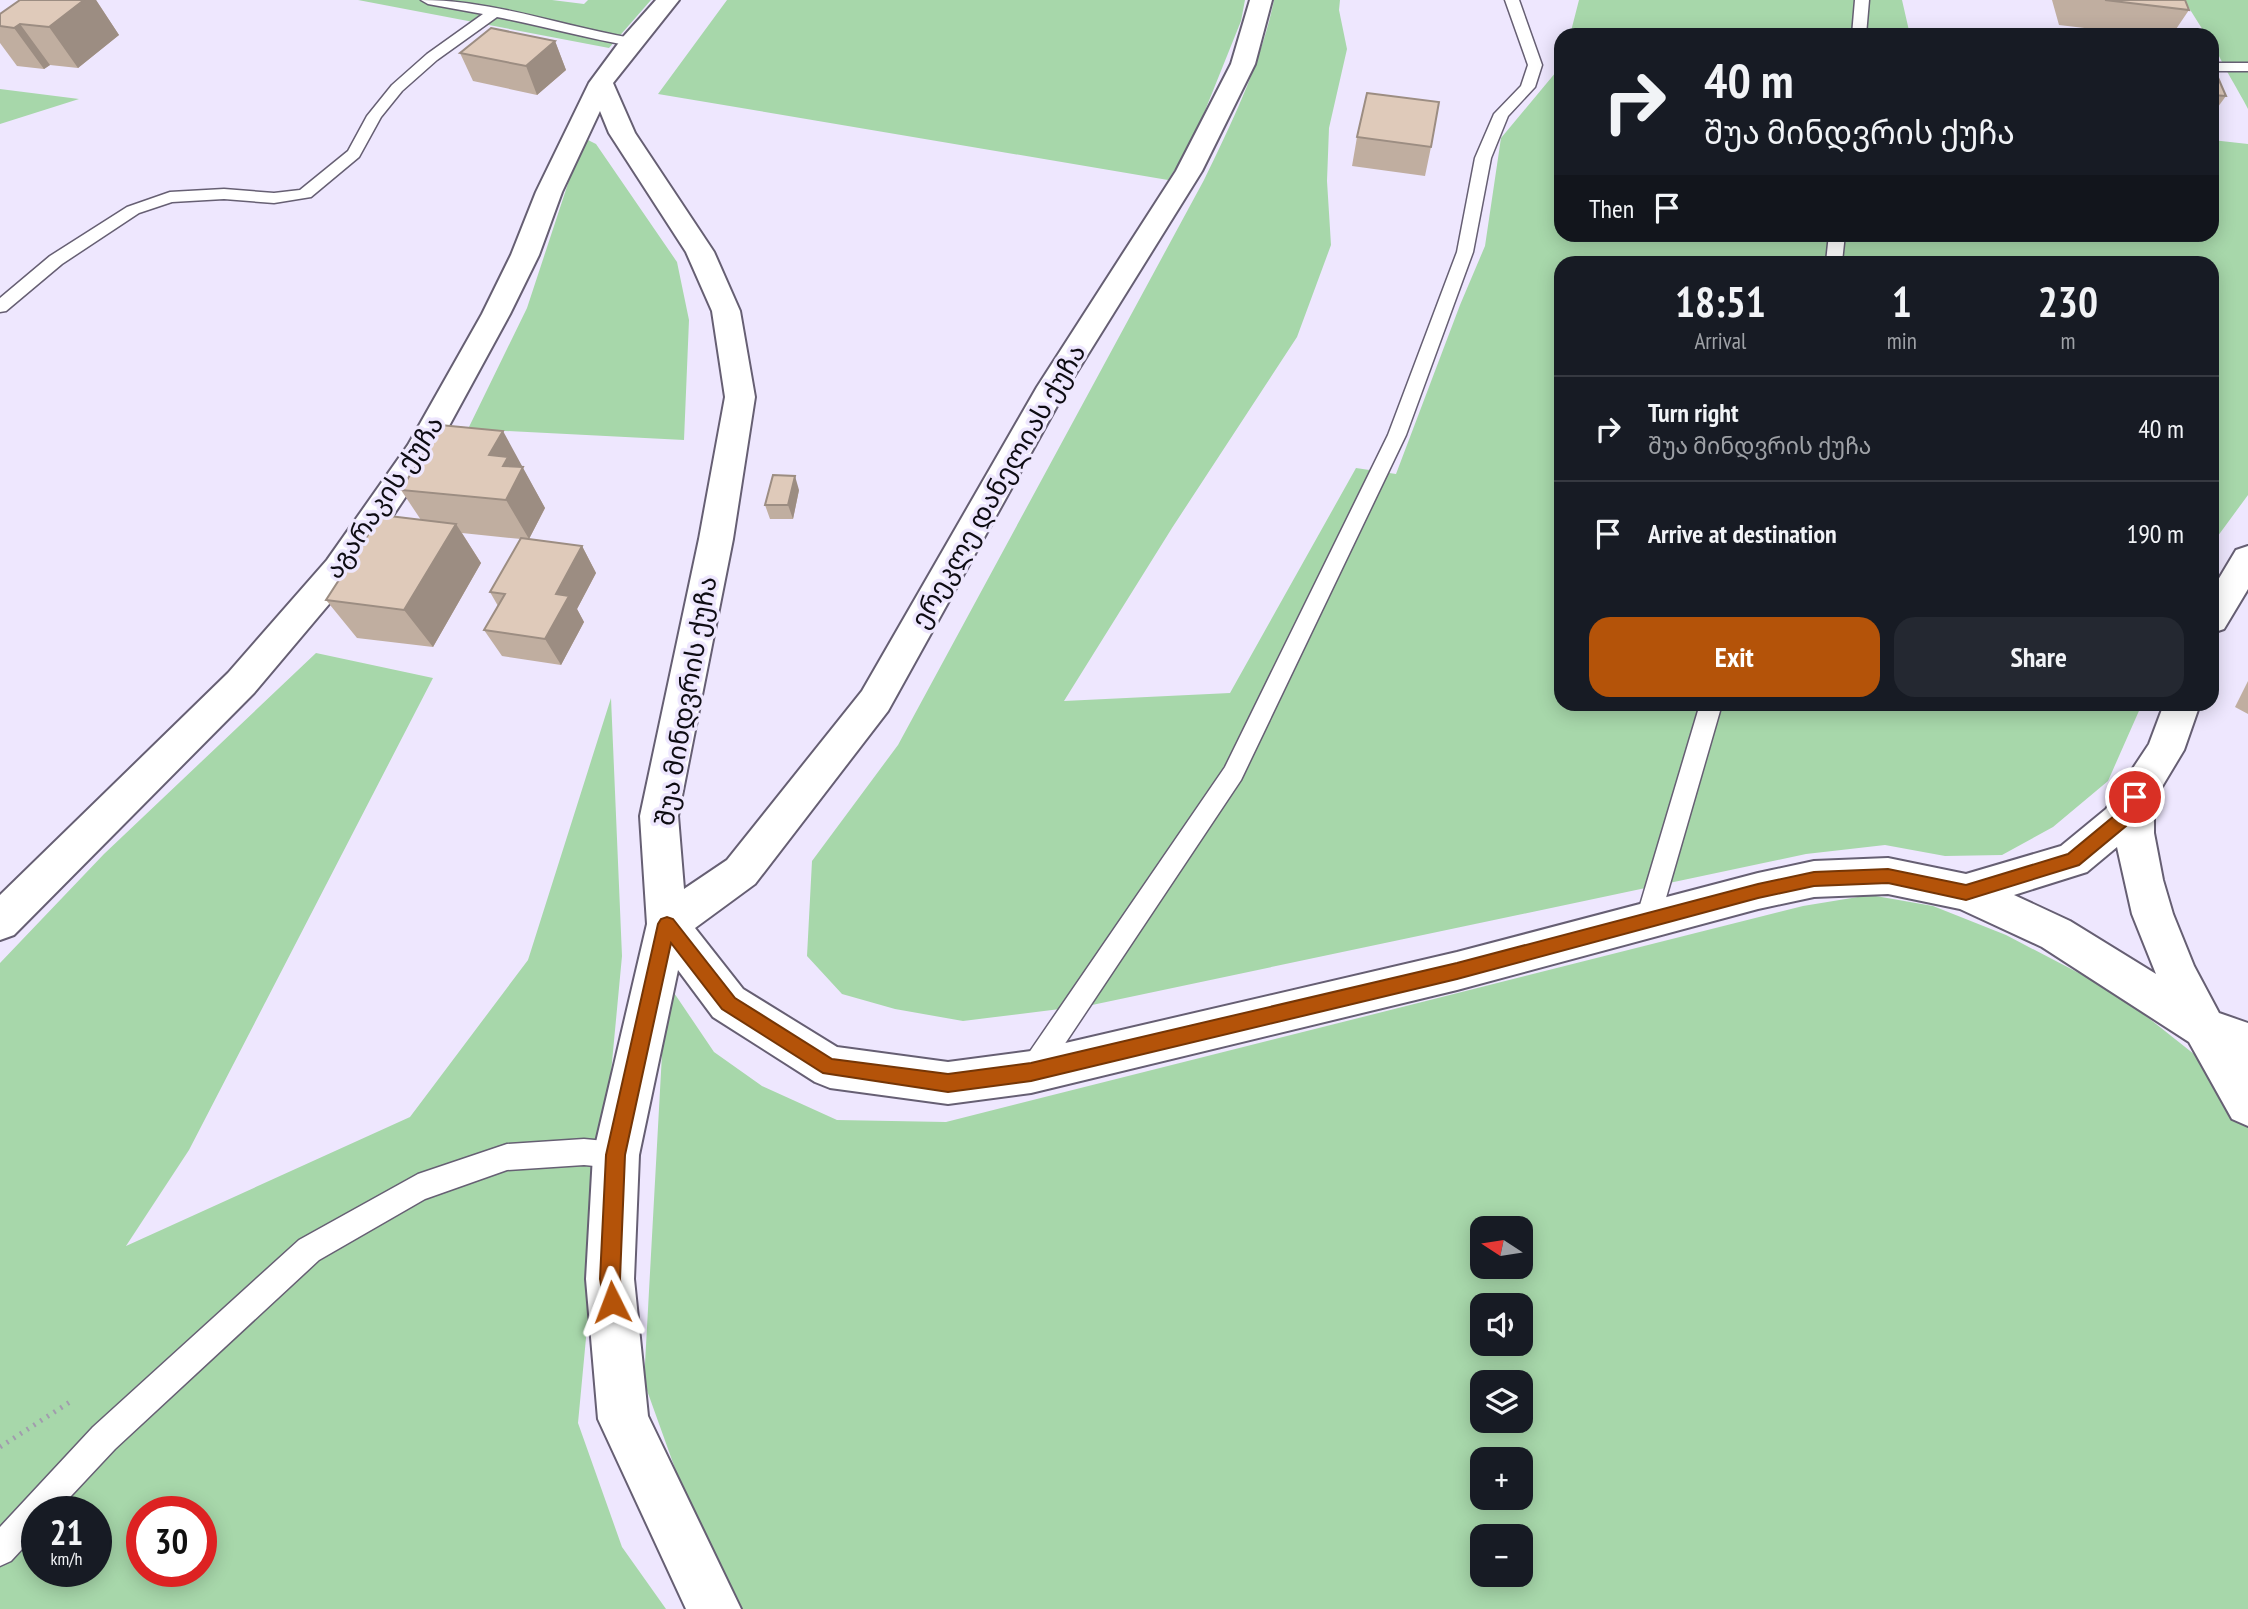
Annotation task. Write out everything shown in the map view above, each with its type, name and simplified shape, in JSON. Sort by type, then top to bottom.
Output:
[{"type":"street","name":"აგარაკის ქუჩა","points":[[0,922],[241,683],[339,569],[420,451],[496,314],[526,255],[549,192],[601,83],[631,42],[668,0]]},
{"type":"street","name":"ერეკლე დანელიას ქუჩა","points":[[667,924],[741,872],[875,701],[1052,387],[1189,171],[1243,64],[1261,0]]},
{"type":"street","name":"შუა მინდვრის ქუჩა","points":[[601,83],[622,133],[700,251],[726,311],[740,397],[716,538],[659,816],[667,924],[616,1155],[610,1279],[623,1419],[715,1609]]},
{"type":"street","points":[[2219,608],[2248,559]]},
{"type":"street","points":[[1966,892],[2073,860],[2120,821],[2165,750],[2179,711]]},
{"type":"street","points":[[2135,797],[2135,842],[2146,896],[2165,952],[2202,1027],[2248,1104]]},
{"type":"street","points":[[667,924],[728,1003],[830,1067],[948,1083],[1031,1072],[1457,971],[1758,891],[1814,879],[1888,876],[1966,892],[2056,934],[2202,1027],[2248,1044]]},
{"type":"lane","points":[[428,0],[631,42]]},
{"type":"lane","points":[[1031,1072],[1233,774],[1397,435],[1465,252],[1483,158],[1501,114],[1528,87],[1535,65],[1512,0]]},
{"type":"lane","points":[[1860,28],[1862,0]]},
{"type":"lane","points":[[0,307],[55,260],[133,210],[170,197],[224,194],[274,198],[305,194],[354,154],[374,116],[397,88],[432,57],[495,12]]},
{"type":"lane","points":[[2219,67],[2248,67]]},
{"type":"lane","points":[[1647,922],[1709,711]]},
{"type":"lane","points":[[0,1550],[104,1438],[309,1250],[418,1188],[507,1157],[583,1152],[616,1155]]},
{"type":"green space","points":[[358,0],[552,0],[584,4],[588,0],[651,0],[609,48]]},
{"type":"green space","points":[[727,0],[1245,0],[1241,21],[1192,143],[1168,180],[658,94]]},
{"type":"green space","points":[[1274,0],[1340,0],[1339,10],[1347,49],[1329,128],[1327,181],[1331,245],[1297,337],[1172,528],[1064,701],[1230,693],[1356,468],[1396,474],[1485,246],[1501,138],[1554,74],[1554,242],[2219,242],[2219,141],[2248,144],[2248,495],[2219,534],[2219,256],[1554,256],[1554,711],[2139,711],[2108,781],[2053,827],[2002,855],[1945,856],[1885,845],[1806,854],[1092,1005],[963,1021],[895,1009],[842,994],[807,956],[812,861],[898,745],[1204,180],[1254,69]]},
{"type":"green space","points":[[1579,0],[1902,0],[1908,28],[1572,28]]},
{"type":"green space","points":[[2184,0],[2248,0],[2248,109],[2219,56],[2219,28],[2202,28]]},
{"type":"green space","points":[[0,89],[79,99],[0,124]]},
{"type":"green space","points":[[586,139],[596,144],[677,262],[689,320],[684,440],[468,429],[527,308],[581,144]]},
{"type":"green space","points":[[316,653],[433,678],[189,1150],[126,1246],[410,1117],[528,960],[611,698],[622,956],[578,1423],[622,1547],[666,1609],[0,1609],[0,963],[104,854]]},
{"type":"green space","points":[[1870,895],[1933,906],[2006,935],[2117,993],[2204,1062],[2248,1124],[2248,1609],[741,1609],[677,1474],[644,1382],[666,981],[714,1052],[762,1086],[837,1120],[946,1122],[1803,906]]},
{"type":"building","points":[[20,0],[84,0],[49,27],[20,24],[14,28],[0,26],[0,14]]},
{"type":"building","points":[[2105,0],[2185,0],[2189,10]]},
{"type":"building","points":[[491,28],[555,41],[526,66],[460,53]]},
{"type":"building","points":[[2219,80],[2226,96],[2219,96]]},
{"type":"building","points":[[1367,93],[1439,102],[1431,147],[1357,137]]},
{"type":"building","points":[[440,425],[503,431],[489,455],[508,457],[503,466],[523,467],[506,500],[401,490]]},
{"type":"building","points":[[773,475],[795,476],[788,505],[765,505]]},
{"type":"building","points":[[381,515],[456,524],[404,610],[326,600]]},
{"type":"building","points":[[521,538],[582,546],[556,594],[569,596],[545,639],[484,630],[505,594],[490,592]]},
{"type":"route","points":[[612,1302],[610,1279],[616,1155],[667,924],[728,1003],[830,1067],[948,1083],[1031,1072],[1457,971],[1758,891],[1814,879],[1888,876],[1966,892],[2073,860],[2120,821],[2135,797]]}]
